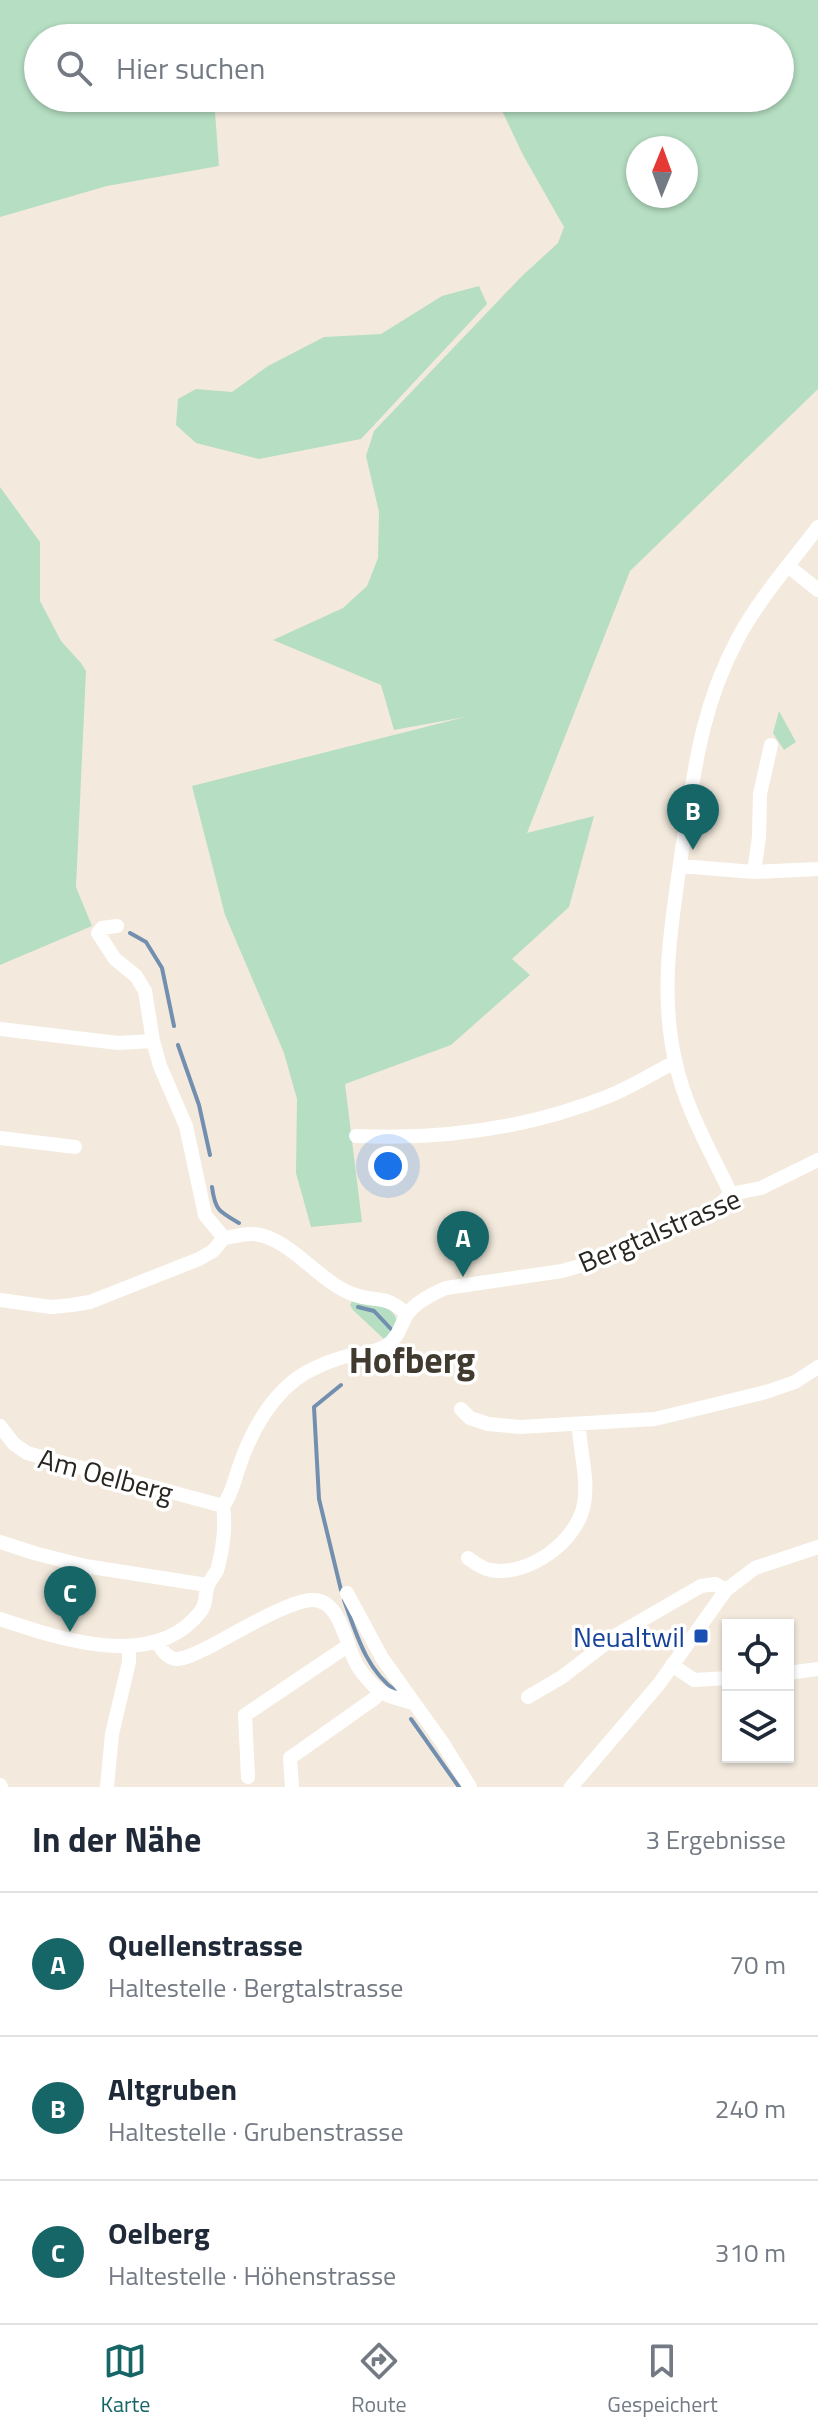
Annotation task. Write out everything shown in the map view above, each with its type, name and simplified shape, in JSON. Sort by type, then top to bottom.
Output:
[{"type":"street","points":[[731,1194],[686,1100],[668,1020],[667,977],[680,866],[696,755],[715,688],[744,628],[818,527]]},
{"type":"street","points":[[788,566],[818,590]]},
{"type":"street","points":[[754,872],[760,794],[771,745]]},
{"type":"street","points":[[680,866],[754,872],[818,869]]},
{"type":"street","points":[[117,926],[102,928],[98,933],[115,959],[142,983],[153,1041],[164,1077],[186,1126],[205,1215],[224,1238]]},
{"type":"street","points":[[0,1029],[118,1043],[153,1041]]},
{"type":"street","points":[[356,1136],[408,1138],[523,1123],[609,1096],[675,1062]]},
{"type":"street","points":[[0,1138],[75,1147]]},
{"type":"street","name":"Bergtalstrasse","points":[[0,1619],[80,1641],[129,1647],[158,1643],[177,1634],[192,1622],[205,1605],[207,1585],[218,1568],[225,1522],[223,1506],[254,1433],[285,1388],[303,1374],[325,1362],[386,1346],[402,1328],[407,1314],[446,1288],[562,1271],[608,1258],[710,1213],[731,1194],[761,1188],[818,1160]]},
{"type":"street","points":[[0,1300],[51,1307],[90,1302],[199,1259],[213,1251],[224,1238],[251,1234],[269,1238],[341,1289],[357,1296],[391,1301],[407,1314]]},
{"type":"street","points":[[461,1409],[470,1418],[488,1424],[520,1427],[655,1419],[781,1387],[818,1367]]},
{"type":"street","points":[[468,1558],[481,1567],[512,1570],[547,1555],[571,1532],[581,1516],[585,1501],[579,1424]]},
{"type":"street","name":"Am Oelberg","points":[[0,1426],[14,1444],[27,1453],[223,1506]]},
{"type":"street","points":[[0,1542],[85,1566],[207,1585]]},
{"type":"street","points":[[571,1787],[627,1723],[726,1590],[755,1568],[818,1547]]},
{"type":"street","points":[[528,1697],[562,1677],[618,1634],[701,1586],[715,1584],[726,1590]]},
{"type":"street","points":[[347,1593],[382,1658],[470,1787]]},
{"type":"street","points":[[158,1643],[164,1654],[179,1659],[289,1606],[314,1600],[326,1604],[335,1614],[360,1670],[380,1692],[413,1703]]},
{"type":"street","points":[[248,1777],[245,1715],[349,1645]]},
{"type":"street","points":[[107,1787],[112,1734],[129,1662],[129,1647]]},
{"type":"street","points":[[672,1665],[694,1680],[722,1678]]},
{"type":"street","points":[[794,1672],[818,1669]]},
{"type":"street","points":[[292,1787],[290,1758],[380,1692]]},
{"type":"green space","points":[[0,0],[818,0],[818,389],[630,571],[527,833],[594,816],[569,907],[512,959],[530,975],[451,1045],[345,1084],[362,1222],[311,1227],[296,1173],[297,1099],[284,1053],[225,915],[192,786],[465,717],[394,730],[381,685],[273,640],[343,608],[367,586],[378,558],[379,512],[366,456],[374,431],[522,276],[558,243],[564,227],[503,112],[794,112],[794,24],[24,24],[24,112],[215,112],[219,166],[107,186],[0,217]]},
{"type":"green space","points":[[479,286],[487,304],[361,439],[259,459],[196,443],[176,425],[178,399],[196,389],[232,392],[268,366],[324,337],[381,334],[442,296]]},
{"type":"green space","points":[[0,487],[40,542],[40,601],[61,641],[86,671],[76,887],[92,926],[0,965]]},
{"type":"green space","points":[[779,711],[796,742],[784,750],[773,733]]},
{"type":"green space","points":[[352,1301],[379,1304],[394,1314],[397,1321],[385,1340],[353,1310],[350,1305]]},
{"type":"waterway","points":[[130,933],[146,942],[162,968],[174,1026]]},
{"type":"waterway","points":[[178,1045],[199,1105],[210,1155]]},
{"type":"waterway","points":[[212,1187],[219,1210],[239,1223]]},
{"type":"waterway","points":[[358,1307],[374,1311],[391,1329]]},
{"type":"waterway","points":[[341,1385],[314,1407],[319,1499],[341,1590]]},
{"type":"waterway","points":[[344,1600],[370,1662],[396,1691]]},
{"type":"waterway","points":[[411,1719],[459,1787]]},
{"type":"place","name":"Altgruben","points":[[693,850]]},
{"type":"place","name":"Quellenstrasse","points":[[463,1277]]},
{"type":"place","name":"Oelberg","points":[[70,1632]]},
{"type":"place","name":"Neualtwil","points":[[701,1636]]},
{"type":"district","name":"Hofberg","points":[[412,1359]]}]
